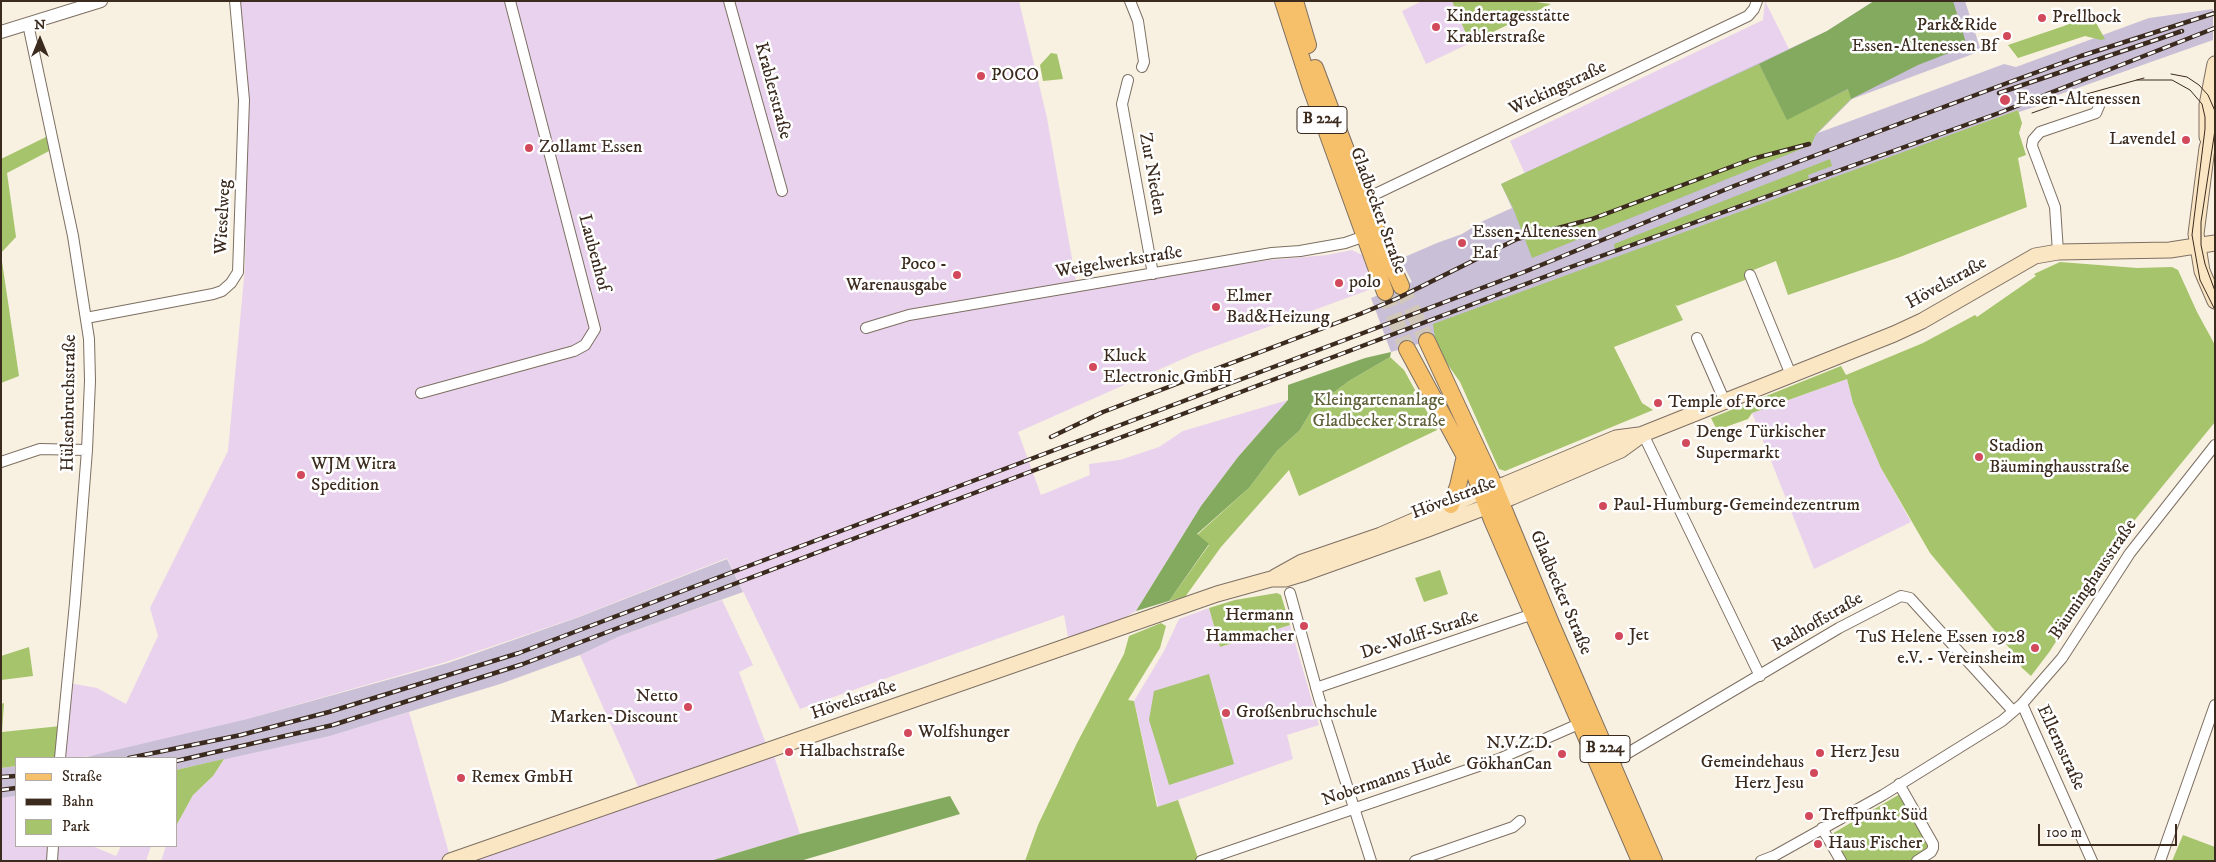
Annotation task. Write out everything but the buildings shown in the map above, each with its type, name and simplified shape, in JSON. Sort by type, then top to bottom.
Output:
[{"type":"main road","name":"Gladbecker Straße","points":[[1283,1],[1310,88],[1393,289]]},
{"type":"main road","name":"Gladbecker Straße","points":[[1296,1],[1315,69],[1365,199],[1371,234]]},
{"type":"main road","points":[[2215,64],[2207,105],[2207,148],[2197,218],[2197,246],[2202,271],[2215,301]]},
{"type":"main road","points":[[2207,148],[2215,123]]},
{"type":"main road","name":"Hövelstraße","points":[[1271,579],[1285,579],[1305,573],[1397,541],[1491,497],[1621,450],[1643,434],[1922,321],[2035,256],[2058,252],[2170,250],[2215,243]]},
{"type":"main road","name":"Gladbecker Straße","points":[[1427,341],[1491,497],[1654,861]]},
{"type":"main road","name":"Gladbecker Straße","points":[[1407,349],[1465,456],[1491,497],[1533,614],[1640,861]]},
{"type":"main road","points":[[1451,505],[1458,486],[1465,456]]},
{"type":"main road","name":"Hövelstraße","points":[[450,861],[1182,606],[1271,579],[1292,566],[1381,535],[1451,505],[1491,497]]},
{"type":"street","points":[[1,32],[101,1]]},
{"type":"street","name":"Wieselweg","points":[[86,318],[213,294],[222,291],[231,283],[238,272],[244,100],[235,1]]},
{"type":"street","name":"Laubenhof","points":[[420,394],[574,351],[585,345],[595,329],[510,1]]},
{"type":"street","name":"Krablerstraße","points":[[729,1],[782,191]]},
{"type":"street","points":[[1130,1],[1138,21],[1144,62],[1142,67]]},
{"type":"street","name":"Wickingstraße","points":[[1365,199],[1748,16],[1754,9],[1757,1]]},
{"type":"street","name":"Hülsenbruchstraße","points":[[28,24],[73,236],[86,318],[90,381],[87,450],[75,603],[60,757]]},
{"type":"street","name":"Zur Nieden","points":[[1128,80],[1122,104],[1153,274]]},
{"type":"street","points":[[2058,252],[2055,208],[2032,146],[2033,140],[2040,132],[2096,113],[2099,106]]},
{"type":"street","name":"Weigelwerkstraße","points":[[866,328],[908,315],[1272,253],[1327,246],[1371,234]]},
{"type":"street","points":[[1750,275],[1791,375]]},
{"type":"street","points":[[1697,338],[1725,402]]},
{"type":"street","points":[[1643,434],[1760,676]]},
{"type":"street","name":"Bäuminghausstraße","points":[[1761,861],[1774,856],[1822,828],[1851,814],[2002,721],[2022,704],[2062,658],[2133,549],[2215,445]]},
{"type":"street","points":[[1,462],[40,449],[87,450]]},
{"type":"street","points":[[1290,593],[1316,688],[1371,861]]},
{"type":"street","name":"Radhoffstraße","points":[[1611,762],[1896,597],[1906,596],[2014,711]]},
{"type":"street","name":"De-Wolff-Straße","points":[[1316,688],[1533,614]]},
{"type":"street","name":"Ellernstraße","points":[[2022,704],[2092,861]]},
{"type":"street","points":[[2160,861],[2215,705]]},
{"type":"street","name":"Nobermanns Hude","points":[[1201,861],[1499,759],[1581,723]]},
{"type":"street","points":[[1899,784],[1933,844],[1931,852],[1917,861]]},
{"type":"street","points":[[1415,861],[1513,827],[1520,821]]},
{"type":"street","points":[[1822,828],[1841,861]]},
{"type":"street","points":[[52,861],[53,847]]},
{"type":"shaded area","points":[[237,1],[1019,1],[1047,118],[1077,287],[1270,260],[1327,255],[1352,250],[1362,255],[1374,288],[1194,354],[1018,432],[1041,495],[1090,475],[1089,464],[1120,460],[1159,447],[1183,431],[1288,400],[1238,457],[1201,506],[1136,611],[1101,631],[1069,642],[1064,615],[800,709],[727,558],[578,617],[446,662],[247,719],[104,754],[62,757],[69,683],[97,688],[126,704],[158,636],[150,608],[228,451],[245,267],[248,79]]},
{"type":"shaded area","name":"Kindertagesstätte Krablerstraße","points":[[1422,1],[1452,1],[1470,43],[1426,64],[1402,11]]},
{"type":"shaded area","points":[[1765,1],[1789,49],[1525,174],[1510,141],[1763,20]]},
{"type":"shaded area","points":[[1874,1],[1965,1],[1981,51],[1852,99],[1818,133],[2004,64],[2016,67],[2149,18],[2213,9],[2213,40],[2058,95],[2058,99],[2019,112],[2018,110],[1879,162],[1435,339],[1391,352],[1371,298],[1412,282],[1400,259],[1462,234],[1483,221],[1512,208],[1501,184],[1827,31]]},
{"type":"shaded area","points":[[1847,379],[1853,403],[1881,468],[1911,522],[1814,569],[1752,413]]},
{"type":"shaded area","points":[[727,559],[743,592],[620,636],[580,655],[500,684],[330,736],[178,770],[178,757],[86,757],[247,719],[448,663],[579,617]]},
{"type":"shaded area","points":[[722,600],[753,665],[739,672],[768,749],[641,793],[580,655],[620,636]]},
{"type":"shaded area","name":"Großenbruchschule","points":[[1209,608],[1220,647],[1290,625],[1319,725],[1287,735],[1293,759],[1158,807],[1134,701],[1164,651],[1179,619]]},
{"type":"shaded area","points":[[409,712],[451,860],[161,861],[166,847],[178,847],[178,822],[193,795],[213,776],[224,759],[330,736]]},
{"type":"shaded area","points":[[772,750],[800,834],[710,861],[454,861]]},
{"type":"shaded area","points":[[15,766],[15,796],[1,798],[1,768]]},
{"type":"shaded area","points":[[15,796],[15,847],[51,847],[50,861],[1,861],[1,798]]},
{"type":"shaded area","points":[[55,847],[94,847],[116,856],[120,847],[151,847],[146,861],[54,861]]},
{"type":"green space","points":[[1452,1],[1528,1],[1551,4],[1470,43]]},
{"type":"green space","points":[[1874,1],[1953,1],[1967,46],[1918,65],[1851,99],[1848,89],[1787,120],[1759,64],[1827,31]]},
{"type":"green space","points":[[2091,14],[2105,39],[2101,40],[2085,36],[2018,58],[2008,45],[2064,26]]},
{"type":"green space","points":[[1051,53],[1057,54],[1063,79],[1043,81],[1040,65]]},
{"type":"green space","points":[[1759,64],[1787,119],[1849,89],[1851,99],[1816,134],[1811,145],[1532,258],[1513,208],[1501,184]]},
{"type":"green space","points":[[2018,110],[2022,123],[2019,133],[2026,155],[2018,158],[2027,207],[1900,257],[1788,295],[1776,261],[1746,273],[1745,280],[1677,306],[1675,304],[1683,320],[1614,347],[1642,403],[1653,410],[1505,471],[1499,469],[1460,382],[1446,362],[1435,339],[1433,324]]},
{"type":"green space","points":[[48,136],[51,150],[7,173],[16,237],[1,253],[1,159]]},
{"type":"green space","points":[[1830,159],[1832,166],[1808,175],[1809,179],[1615,249],[1614,244]]},
{"type":"green space","points":[[1,255],[19,376],[1,383]]},
{"type":"green space","points":[[2060,262],[2137,268],[2172,267],[2178,270],[2197,312],[2215,345],[2215,422],[2125,532],[2050,651],[2031,676],[2022,668],[2016,656],[1930,553],[1881,468],[1853,403],[1847,379],[1752,413],[1748,419],[1717,430],[1711,418],[1841,366],[1846,375],[1923,343],[1975,315],[1977,317],[2036,276],[2034,274]]},
{"type":"green space","points":[[1391,352],[1390,357],[1349,381],[1313,408],[1300,430],[1277,451],[1249,488],[1197,534],[1209,544],[1169,601],[1136,611],[1201,506],[1238,457],[1288,400],[1288,385],[1365,358]]},
{"type":"green space","name":"Kleingartenanlage Gladbecker Straße","points":[[1390,357],[1404,370],[1437,430],[1299,496],[1289,470],[1221,547],[1185,597],[1169,601],[1209,545],[1197,535],[1249,488],[1277,451],[1300,430],[1313,408],[1349,381]]},
{"type":"green space","points":[[1440,570],[1448,594],[1424,602],[1415,578]]},
{"type":"green space","points":[[1277,593],[1281,595],[1290,625],[1220,647],[1209,608],[1235,600]]},
{"type":"green space","points":[[1161,623],[1166,626],[1160,648],[1128,700],[1134,701],[1157,807],[1178,800],[1199,861],[1025,861],[1038,825],[1077,743],[1124,654],[1129,636]]},
{"type":"green space","points":[[29,647],[33,676],[1,680],[1,656]]},
{"type":"green space","points":[[1209,674],[1234,764],[1169,785],[1149,720],[1154,691]]},
{"type":"green space","points":[[4,703],[2,732],[61,726],[58,757],[15,757],[15,766],[1,768],[1,704]]},
{"type":"green space","points":[[224,759],[213,776],[193,795],[178,822],[178,770]]},
{"type":"green space","points":[[1900,794],[1929,845],[1928,851],[1911,861],[1845,861],[1830,835]]},
{"type":"green space","points":[[950,796],[960,814],[800,861],[710,861],[800,834]]},
{"type":"green space","points":[[2183,835],[2215,847],[2215,861],[2172,861]]},
{"type":"tunnel","points":[[1401,286],[1427,341]]},
{"type":"tunnel","points":[[1385,292],[1407,349]]},
{"type":"tram line","points":[[2171,74],[2187,77],[2199,85],[2208,95],[2215,111]]},
{"type":"tram line","points":[[2032,113],[2083,95],[2144,78]]},
{"type":"tram line","points":[[2137,80],[2172,80],[2190,90],[2202,104],[2205,129],[2192,235],[2200,280],[2215,310]]},
{"type":"tram line","points":[[2215,130],[2201,222],[2201,245],[2205,264],[2215,291]]},
{"type":"railway","points":[[134,757],[241,735],[329,712],[519,653],[1524,272],[1734,186],[2081,56],[2215,13]]},
{"type":"railway","points":[[178,761],[333,725],[523,664],[1568,268],[1999,113],[2215,28]]},
{"type":"railway","points":[[1999,93],[2182,31]]},
{"type":"railway","points":[[1051,437],[1103,412],[1396,299],[1517,239],[1592,219],[1752,159],[1809,144]]},
{"type":"railway","points":[[1,777],[15,776]]},
{"type":"railway","points":[[1,790],[15,788]]},
{"type":"place","name":"Prellbock","points":[[2042,18]]},
{"type":"place","name":"Kindertagesstätte Krablerstraße","points":[[1436,27]]},
{"type":"place","name":"Park&Ride Essen-Altenessen Bf","points":[[2007,36]]},
{"type":"place","name":"POCO","points":[[981,76]]},
{"type":"place","name":"Essen-Altenessen","points":[[2005,100]]},
{"type":"place","name":"Lavendel","points":[[2186,140]]},
{"type":"place","name":"Zollamt Essen","points":[[529,148]]},
{"type":"place","name":"Essen-Altenessen Eaf","points":[[1462,243]]},
{"type":"place","name":"Poco - Warenausgabe","points":[[957,275]]},
{"type":"place","name":"polo","points":[[1339,283]]},
{"type":"place","name":"Elmer Bad&Heizung","points":[[1216,307]]},
{"type":"place","name":"Kluck Electronic GmbH","points":[[1093,367]]},
{"type":"place","name":"Temple of Force","points":[[1658,403]]},
{"type":"place","name":"Denge Türkischer Supermarkt","points":[[1686,443]]},
{"type":"place","name":"Stadion Bäuminghausstraße","points":[[1979,457]]},
{"type":"place","name":"WJM Witra Spedition","points":[[301,475]]},
{"type":"place","name":"Paul-Humburg-Gemeindezentrum","points":[[1603,506]]},
{"type":"place","name":"Hermann Hammacher","points":[[1304,626]]},
{"type":"place","name":"Jet","points":[[1619,636]]},
{"type":"place","name":"TuS Helene Essen 1928 e.V. - Vereinsheim","points":[[2035,648]]},
{"type":"place","name":"Netto Marken-Discount","points":[[688,707]]},
{"type":"place","name":"Großenbruchschule","points":[[1226,713]]},
{"type":"place","name":"Wolfshunger","points":[[908,733]]},
{"type":"place","name":"Halbachstraße","points":[[789,752]]},
{"type":"place","name":"Herz Jesu","points":[[1820,753]]},
{"type":"place","name":"N.V.Z.D. GökhanCan","points":[[1562,754]]},
{"type":"place","name":"Gemeindehaus Herz Jesu","points":[[1814,773]]},
{"type":"place","name":"Remex GmbH","points":[[461,778]]},
{"type":"place","name":"Treffpunkt Süd","points":[[1809,816]]},
{"type":"place","name":"Haus Fischer","points":[[1818,844]]}]
